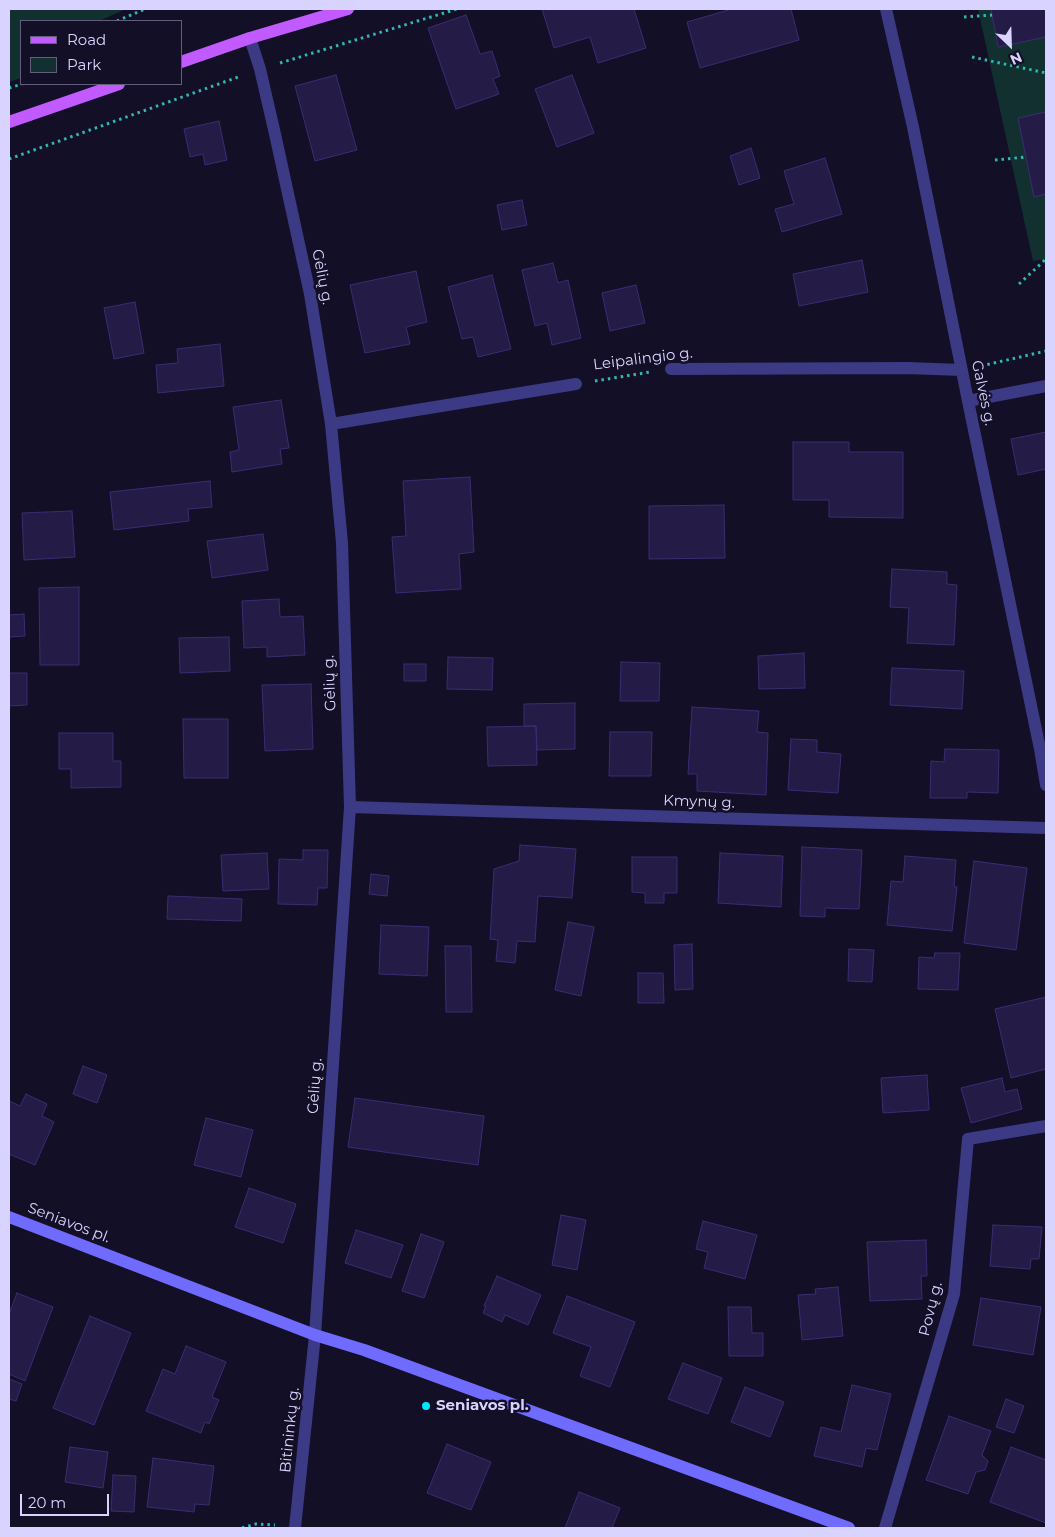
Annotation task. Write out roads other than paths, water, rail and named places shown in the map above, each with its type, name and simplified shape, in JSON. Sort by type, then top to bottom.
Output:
[{"type":"main road","points":[[182,62],[250,38],[348,9]]},
{"type":"main road","points":[[9,122],[116,85]]},
{"type":"street","name":"Galvės g.","points":[[886,9],[913,127],[1046,785]]},
{"type":"street","name":"Gėlių g.","points":[[250,38],[260,70],[310,294],[331,424],[342,543],[350,808],[315,1335]]},
{"type":"street","name":"Leipalingio g.","points":[[671,369],[908,368],[962,370]]},
{"type":"street","name":"Leipalingio g.","points":[[331,424],[576,384]]},
{"type":"street","points":[[968,401],[1046,386]]},
{"type":"street","name":"Kmynų g.","points":[[350,808],[1046,828]]},
{"type":"street","name":"Povų g.","points":[[884,1528],[954,1294],[968,1139],[1046,1126]]},
{"type":"street","name":"Seniavos pl.","points":[[9,1217],[315,1335],[364,1350],[849,1528]]},
{"type":"street","name":"Bitininkų g.","points":[[296,1527],[315,1335]]},
{"type":"place","name":"Seniavos pl.","points":[[426,1406]]}]
